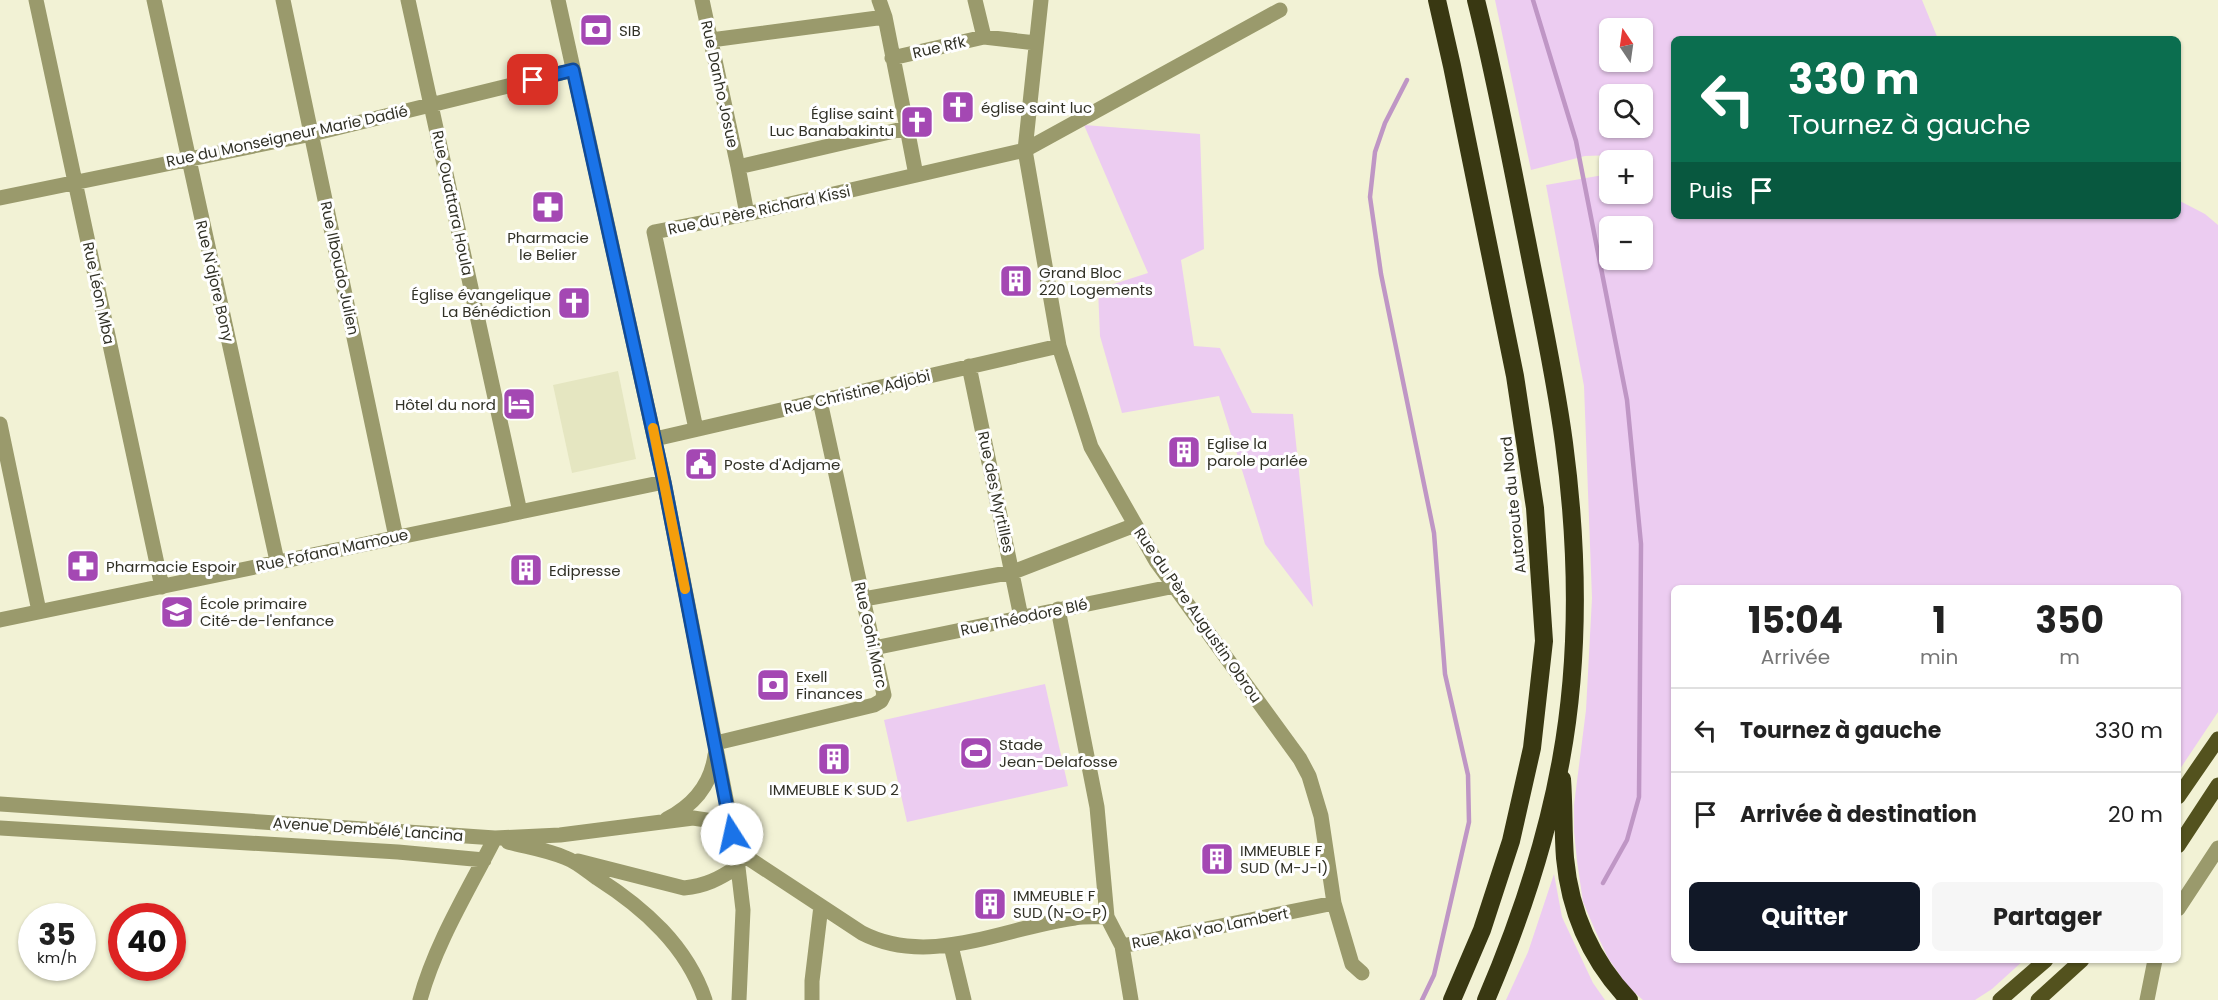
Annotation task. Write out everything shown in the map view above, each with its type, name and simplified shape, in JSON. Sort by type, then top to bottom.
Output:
[{"type":"highway","points":[[1424,0],[1452,66]]},
{"type":"highway","name":"Autoroute du Nord","points":[[1437,0],[1515,376],[1535,508],[1544,641],[1532,747],[1510,841],[1482,930],[1452,1000]]},
{"type":"highway","points":[[1476,0],[1550,356],[1564,443],[1571,508],[1574,610],[1574,641],[1561,760],[1540,852],[1526,898],[1486,1000]]},
{"type":"highway","points":[[1561,760],[1565,858],[1573,906],[1585,936],[1602,965],[1629,1000]]},
{"type":"main road","points":[[2181,793],[2218,739]]},
{"type":"main road","points":[[2181,841],[2218,785]]},
{"type":"main road","points":[[2000,1000],[2043,963]]},
{"type":"main road","points":[[2038,1000],[2079,963]]},
{"type":"street","name":"Rue Léon Mba","points":[[36,0],[162,587]]},
{"type":"street","name":"Rue N'djore Bony","points":[[154,0],[277,561]]},
{"type":"street","name":"Rue Ilboudo Julien","points":[[283,0],[396,537]]},
{"type":"street","name":"Rue Ouattara Houla","points":[[408,0],[520,512]]},
{"type":"street","points":[[558,0],[655,439],[736,850],[743,910],[739,1000]]},
{"type":"street","name":"Rue Danho Josue","points":[[702,0],[747,214]]},
{"type":"street","points":[[879,0],[885,17],[891,58],[916,175]]},
{"type":"street","name":"Rue Rfk","points":[[891,58],[984,37],[975,0]]},
{"type":"street","name":"Rue du Père Augustin Obrou","points":[[1041,0],[1025,150],[1059,346],[1091,447],[1156,561],[1300,759],[1309,776],[1321,816],[1334,903],[1352,964],[1362,973]]},
{"type":"street","name":"Rue du Père Richard Kissi","points":[[696,429],[654,232],[747,214],[1025,150],[1281,10]]},
{"type":"street","points":[[711,40],[885,17]]},
{"type":"street","points":[[984,37],[1036,43]]},
{"type":"street","name":"Rue du Monseigneur Marie Dadié","points":[[0,198],[312,134],[573,70]]},
{"type":"street","points":[[738,167],[907,128]]},
{"type":"street","name":"Rue Christine Adjobi","points":[[655,439],[1059,346]]},
{"type":"street","name":"Rue des Myrtilles","points":[[969,366],[1021,617]]},
{"type":"street","name":"Rue Gohi Marc","points":[[716,743],[874,705],[881,701],[884,695],[820,401]]},
{"type":"street","points":[[0,424],[39,610]]},
{"type":"street","name":"Rue Fofana Mamoue","points":[[0,620],[39,610],[162,587],[277,561],[664,482]]},
{"type":"street","points":[[864,600],[1012,572],[1135,525]]},
{"type":"street","name":"Rue Théodore Blé","points":[[874,648],[1175,586]]},
{"type":"street","points":[[736,850],[876,940],[896,945],[951,946],[1075,917],[1107,917],[1097,807],[1058,609]]},
{"type":"street","points":[[658,823],[684,810],[708,782],[713,767],[716,743]]},
{"type":"street","name":"Avenue Dembélé Lancina","points":[[0,804],[495,838],[560,835],[693,818],[713,821],[732,834]]},
{"type":"street","points":[[0,828],[398,852],[484,860]]},
{"type":"street","points":[[420,1000],[435,957],[495,838],[684,888],[716,881],[737,867]]},
{"type":"street","points":[[2181,904],[2218,848]]},
{"type":"street","points":[[567,858],[605,883],[660,926],[684,956],[700,984],[705,1000]]},
{"type":"street","name":"Rue Aka Yao Lambert","points":[[1107,917],[1122,946],[1334,903]]},
{"type":"street","points":[[812,1000],[812,981],[821,906]]},
{"type":"street","points":[[951,946],[964,1000]]},
{"type":"street","points":[[1122,946],[1131,1000]]},
{"type":"street","points":[[2147,1000],[2154,963]]},
{"type":"shaded area","points":[[1495,0],[1922,0],[1937,36],[1671,36],[1671,219],[2181,219],[2181,202],[2205,214],[2218,225],[2218,712],[2181,768],[2181,585],[1671,585],[1671,963],[2021,963],[1992,989],[1975,1000],[1643,1000],[1628,987],[1608,958],[1595,930],[1583,902],[1574,831],[1574,805],[1586,710],[1592,598],[1584,386],[1546,185],[1599,176],[1599,204],[1653,204],[1653,150],[1599,150],[1599,156],[1585,156],[1531,170]]},
{"type":"shaded area","points":[[1084,125],[1200,134],[1204,249],[1181,260],[1194,346],[1220,348],[1252,413],[1293,414],[1313,607],[1265,544],[1219,396],[1122,413],[1100,336],[1098,289],[1148,273]]},
{"type":"shaded area","points":[[618,371],[636,459],[572,473],[553,385]]},
{"type":"shaded area","name":"Stade Jean-Delafosse","points":[[1045,684],[1068,786],[907,822],[884,720]]},
{"type":"shaded area","points":[[1554,874],[1562,917],[1593,983],[1605,1000],[1506,1000],[1528,952]]},
{"type":"waterway","points":[[1533,0],[1576,141],[1627,400],[1641,544],[1639,797],[1627,840],[1603,883]]},
{"type":"waterway","points":[[1407,80],[1385,123],[1375,152],[1370,197],[1381,274],[1434,533],[1445,674],[1468,775],[1469,822],[1434,975],[1422,1000]]},
{"type":"slow traffic","points":[[653,428],[685,589]]},
{"type":"place","name":"SIB","points":[[596,30]]},
{"type":"place","name":"église saint luc","points":[[958,107]]},
{"type":"place","name":"Église saint Luc Banabakintu","points":[[917,122]]},
{"type":"place","name":"Pharmacie le Belier","points":[[548,207]]},
{"type":"place","name":"Grand Bloc 220 Logements","points":[[1016,281]]},
{"type":"place","name":"Église évangelique La Bénédiction","points":[[574,303]]},
{"type":"place","name":"Hôtel du nord","points":[[519,404]]},
{"type":"place","name":"Eglise la parole parlée","points":[[1184,452]]},
{"type":"place","name":"Poste d'Adjame","points":[[701,464]]},
{"type":"place","name":"Pharmacie Espoir","points":[[83,566]]},
{"type":"place","name":"Edipresse","points":[[526,570]]},
{"type":"place","name":"École primaire Cité-de-l'enfance","points":[[177,612]]},
{"type":"place","name":"Exell Finances","points":[[773,685]]},
{"type":"place","name":"Stade Jean-Delafosse","points":[[976,753]]},
{"type":"place","name":"IMMEUBLE K SUD 2","points":[[834,759]]},
{"type":"place","name":"IMMEUBLE F SUD (M-J-I)","points":[[1217,859]]},
{"type":"place","name":"IMMEUBLE F SUD (N-O-P)","points":[[990,904]]},
{"type":"route","points":[[533,80],[573,70],[664,482],[732,834]]}]
